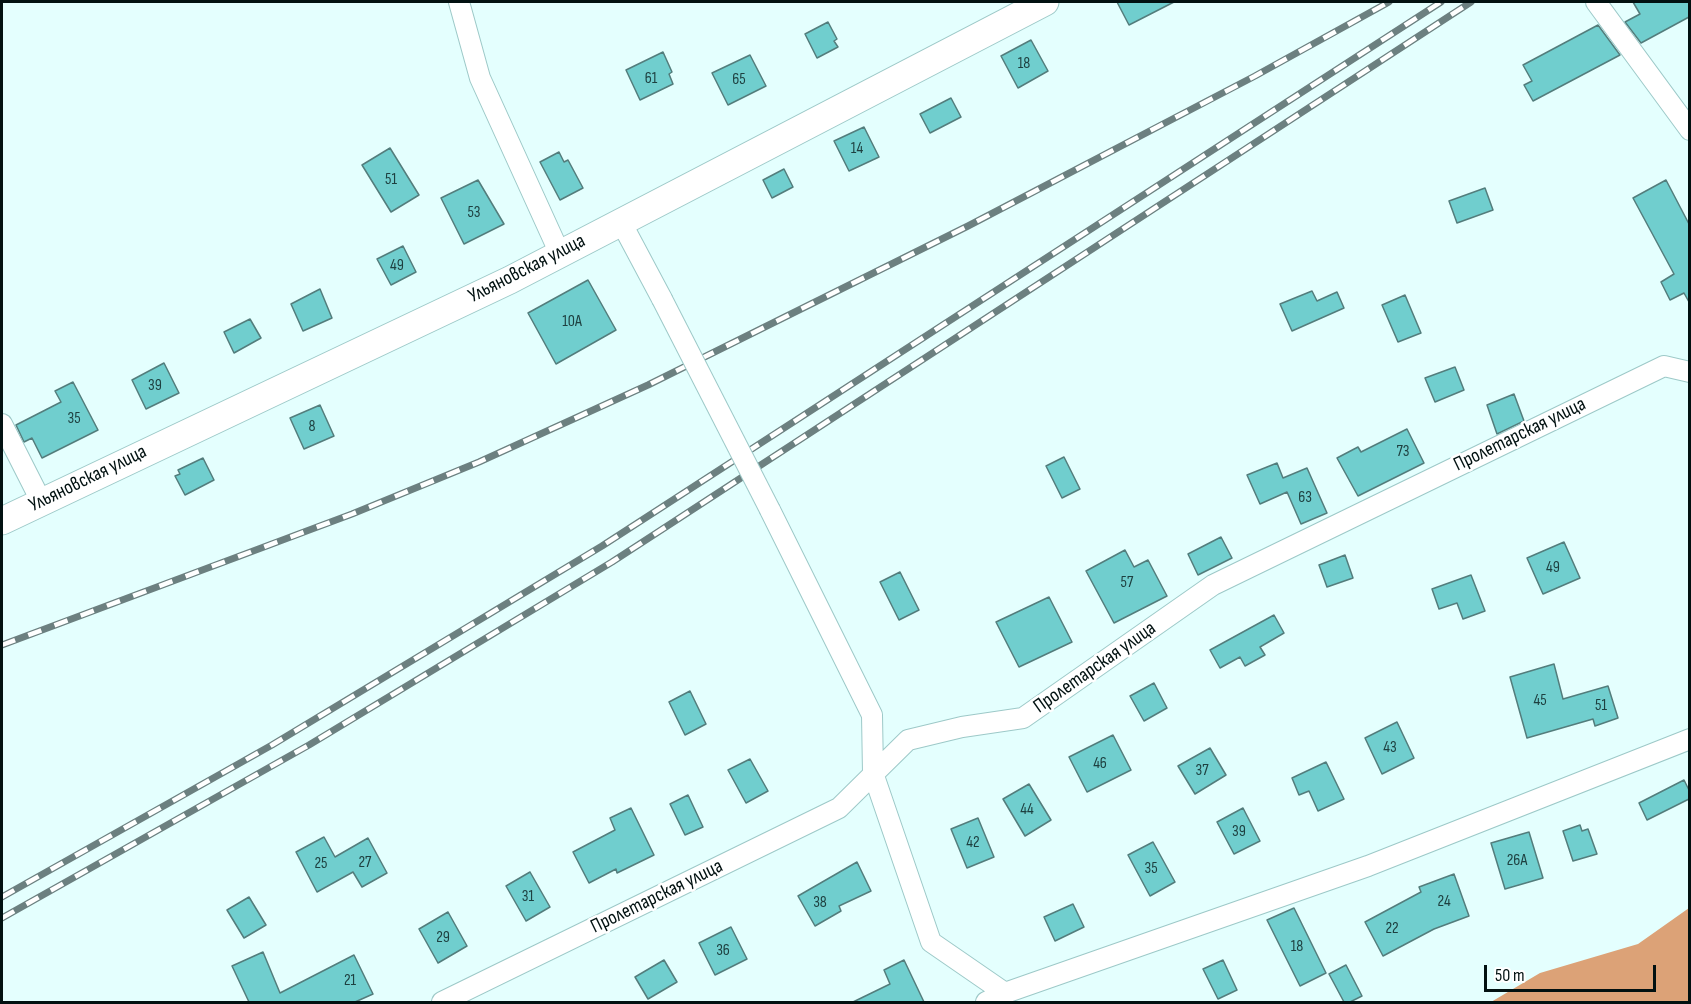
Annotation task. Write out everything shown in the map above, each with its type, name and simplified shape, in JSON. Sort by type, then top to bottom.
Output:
[{"type":"main road","name":"Ульяновская улица","points":[[2,521],[560,254],[1045,2]]},
{"type":"street","points":[[459,2],[480,78],[560,254]]},
{"type":"street","points":[[1596,2],[1689,130]]},
{"type":"street","points":[[621,222],[770,510],[872,715],[873,773],[931,942],[1005,993]]},
{"type":"street","name":"Пролетарская улица","points":[[442,1002],[839,808],[908,740],[962,727],[1023,718],[1213,585],[1664,366],[1689,372]]},
{"type":"street","points":[[2,424],[41,501]]},
{"type":"street","points":[[986,1002],[1005,993],[1368,866],[1689,739]]},
{"type":"shaded area","points":[[1689,908],[1689,1002],[1491,1002],[1540,973],[1638,944]]},
{"type":"building","points":[[1117,2],[1174,2],[1129,25]]},
{"type":"building","points":[[1633,2],[1689,2],[1689,17],[1641,43],[1625,22],[1640,14]]},
{"type":"building","points":[[828,22],[837,39],[834,41],[838,47],[817,58],[805,34]]},
{"type":"building","points":[[1598,25],[1620,55],[1533,101],[1524,85],[1532,81],[1523,65]]},
{"type":"building","points":[[1031,40],[1048,71],[1018,88],[1001,56]]},
{"type":"building","points":[[663,52],[672,72],[669,74],[673,84],[640,100],[626,70]]},
{"type":"building","points":[[750,55],[766,86],[728,105],[712,73]]},
{"type":"building","points":[[951,98],[961,117],[930,133],[920,114]]},
{"type":"building","points":[[864,127],[879,157],[849,171],[834,141]]},
{"type":"building","points":[[390,148],[419,195],[391,212],[362,165]]},
{"type":"building","points":[[559,152],[564,162],[568,160],[583,188],[560,200],[540,162]]},
{"type":"building","points":[[784,169],[793,187],[772,198],[763,180]]},
{"type":"building","points":[[478,180],[504,224],[464,244],[441,198]]},
{"type":"building","points":[[1666,180],[1689,224],[1689,302],[1684,293],[1670,300],[1661,282],[1674,274],[1633,198]]},
{"type":"building","points":[[1485,188],[1493,210],[1457,223],[1449,201]]},
{"type":"building","points":[[403,246],[416,272],[391,285],[377,259]]},
{"type":"building","points":[[588,280],[616,330],[556,364],[528,313]]},
{"type":"building","points":[[320,289],[332,318],[303,331],[291,304]]},
{"type":"building","points":[[1312,291],[1317,301],[1337,292],[1344,308],[1292,331],[1280,304]]},
{"type":"building","points":[[1405,295],[1421,333],[1398,342],[1382,305]]},
{"type":"building","points":[[250,319],[261,338],[234,353],[224,332]]},
{"type":"building","points":[[164,363],[179,393],[146,409],[132,380]]},
{"type":"building","points":[[1455,367],[1464,390],[1435,402],[1425,378]]},
{"type":"building","points":[[73,382],[98,430],[42,458],[32,438],[24,442],[16,425],[61,402],[55,391]]},
{"type":"building","points":[[1514,394],[1524,421],[1497,434],[1487,405]]},
{"type":"building","points":[[320,405],[334,436],[304,449],[290,418]]},
{"type":"building","points":[[1407,429],[1424,463],[1358,496],[1337,458],[1358,447],[1361,452]]},
{"type":"building","points":[[1064,457],[1080,489],[1062,498],[1046,466]]},
{"type":"building","points":[[203,458],[214,480],[185,495],[175,476],[180,474],[178,470]]},
{"type":"building","points":[[1277,463],[1283,478],[1307,468],[1327,513],[1301,524],[1287,492],[1260,504],[1247,475]]},
{"type":"building","points":[[1221,537],[1232,558],[1198,575],[1188,554]]},
{"type":"building","points":[[1564,542],[1580,578],[1543,594],[1527,558]]},
{"type":"building","points":[[1125,550],[1134,567],[1148,560],[1167,596],[1114,623],[1086,571]]},
{"type":"building","points":[[1345,555],[1353,578],[1327,587],[1319,565]]},
{"type":"building","points":[[900,572],[919,610],[899,620],[880,582]]},
{"type":"building","points":[[1471,575],[1485,611],[1463,619],[1457,603],[1439,609],[1432,589]]},
{"type":"building","points":[[1049,597],[1072,642],[1019,667],[996,622]]},
{"type":"building","points":[[1274,615],[1284,633],[1260,647],[1265,655],[1245,666],[1240,657],[1220,668],[1210,650]]},
{"type":"building","points":[[1554,664],[1563,699],[1608,686],[1618,718],[1595,726],[1593,719],[1527,738],[1510,677]]},
{"type":"building","points":[[1154,683],[1167,708],[1144,721],[1130,696]]},
{"type":"building","points":[[690,691],[706,724],[685,735],[669,702]]},
{"type":"building","points":[[1397,722],[1414,758],[1382,774],[1365,738]]},
{"type":"building","points":[[1113,735],[1131,770],[1087,792],[1069,757]]},
{"type":"building","points":[[1210,748],[1226,775],[1195,794],[1178,766]]},
{"type":"building","points":[[750,759],[768,791],[746,803],[728,770]]},
{"type":"building","points":[[1326,762],[1344,799],[1318,811],[1309,791],[1299,795],[1292,778]]},
{"type":"building","points":[[1684,780],[1689,790],[1689,799],[1647,820],[1639,803]]},
{"type":"building","points":[[1029,784],[1051,820],[1025,836],[1003,799]]},
{"type":"building","points":[[688,795],[703,827],[685,835],[670,804]]},
{"type":"building","points":[[631,808],[654,855],[617,873],[616,869],[589,883],[573,852],[615,830],[610,818]]},
{"type":"building","points":[[1243,808],[1260,841],[1234,854],[1217,822]]},
{"type":"building","points":[[978,818],[994,857],[967,868],[951,829]]},
{"type":"building","points":[[1580,825],[1582,831],[1588,829],[1597,854],[1573,861],[1563,831]]},
{"type":"building","points":[[1529,832],[1543,878],[1505,889],[1491,843]]},
{"type":"building","points":[[324,837],[335,857],[368,838],[387,873],[362,887],[353,872],[317,892],[296,852]]},
{"type":"building","points":[[1153,842],[1175,882],[1150,896],[1128,855]]},
{"type":"building","points":[[857,862],[871,891],[839,906],[841,911],[815,926],[798,896]]},
{"type":"building","points":[[530,872],[550,907],[526,921],[506,886]]},
{"type":"building","points":[[1454,874],[1469,916],[1434,929],[1383,956],[1365,922],[1421,892],[1419,887]]},
{"type":"building","points":[[249,897],[266,925],[244,938],[227,910]]},
{"type":"building","points":[[1073,904],[1084,927],[1055,941],[1044,917]]},
{"type":"building","points":[[1294,908],[1326,973],[1300,986],[1267,920]]},
{"type":"building","points":[[448,912],[467,946],[438,963],[419,929]]},
{"type":"building","points":[[731,927],[747,959],[715,975],[699,943]]},
{"type":"building","points":[[263,952],[280,993],[354,955],[373,994],[355,1002],[249,1002],[232,966]]},
{"type":"building","points":[[664,960],[677,982],[648,999],[635,977]]},
{"type":"building","points":[[904,960],[924,1002],[853,1002],[890,984],[884,970]]},
{"type":"building","points":[[1223,960],[1237,990],[1218,999],[1203,969]]},
{"type":"building","points":[[1346,965],[1362,996],[1350,1002],[1344,1002],[1329,974]]},
{"type":"railway","points":[[2,645],[352,514],[479,462],[648,385],[968,226],[1255,76],[1389,2]]},
{"type":"railway","points":[[2,897],[272,745],[602,546],[1441,2]]},
{"type":"railway","points":[[2,918],[309,745],[612,562],[1471,2]]}]
